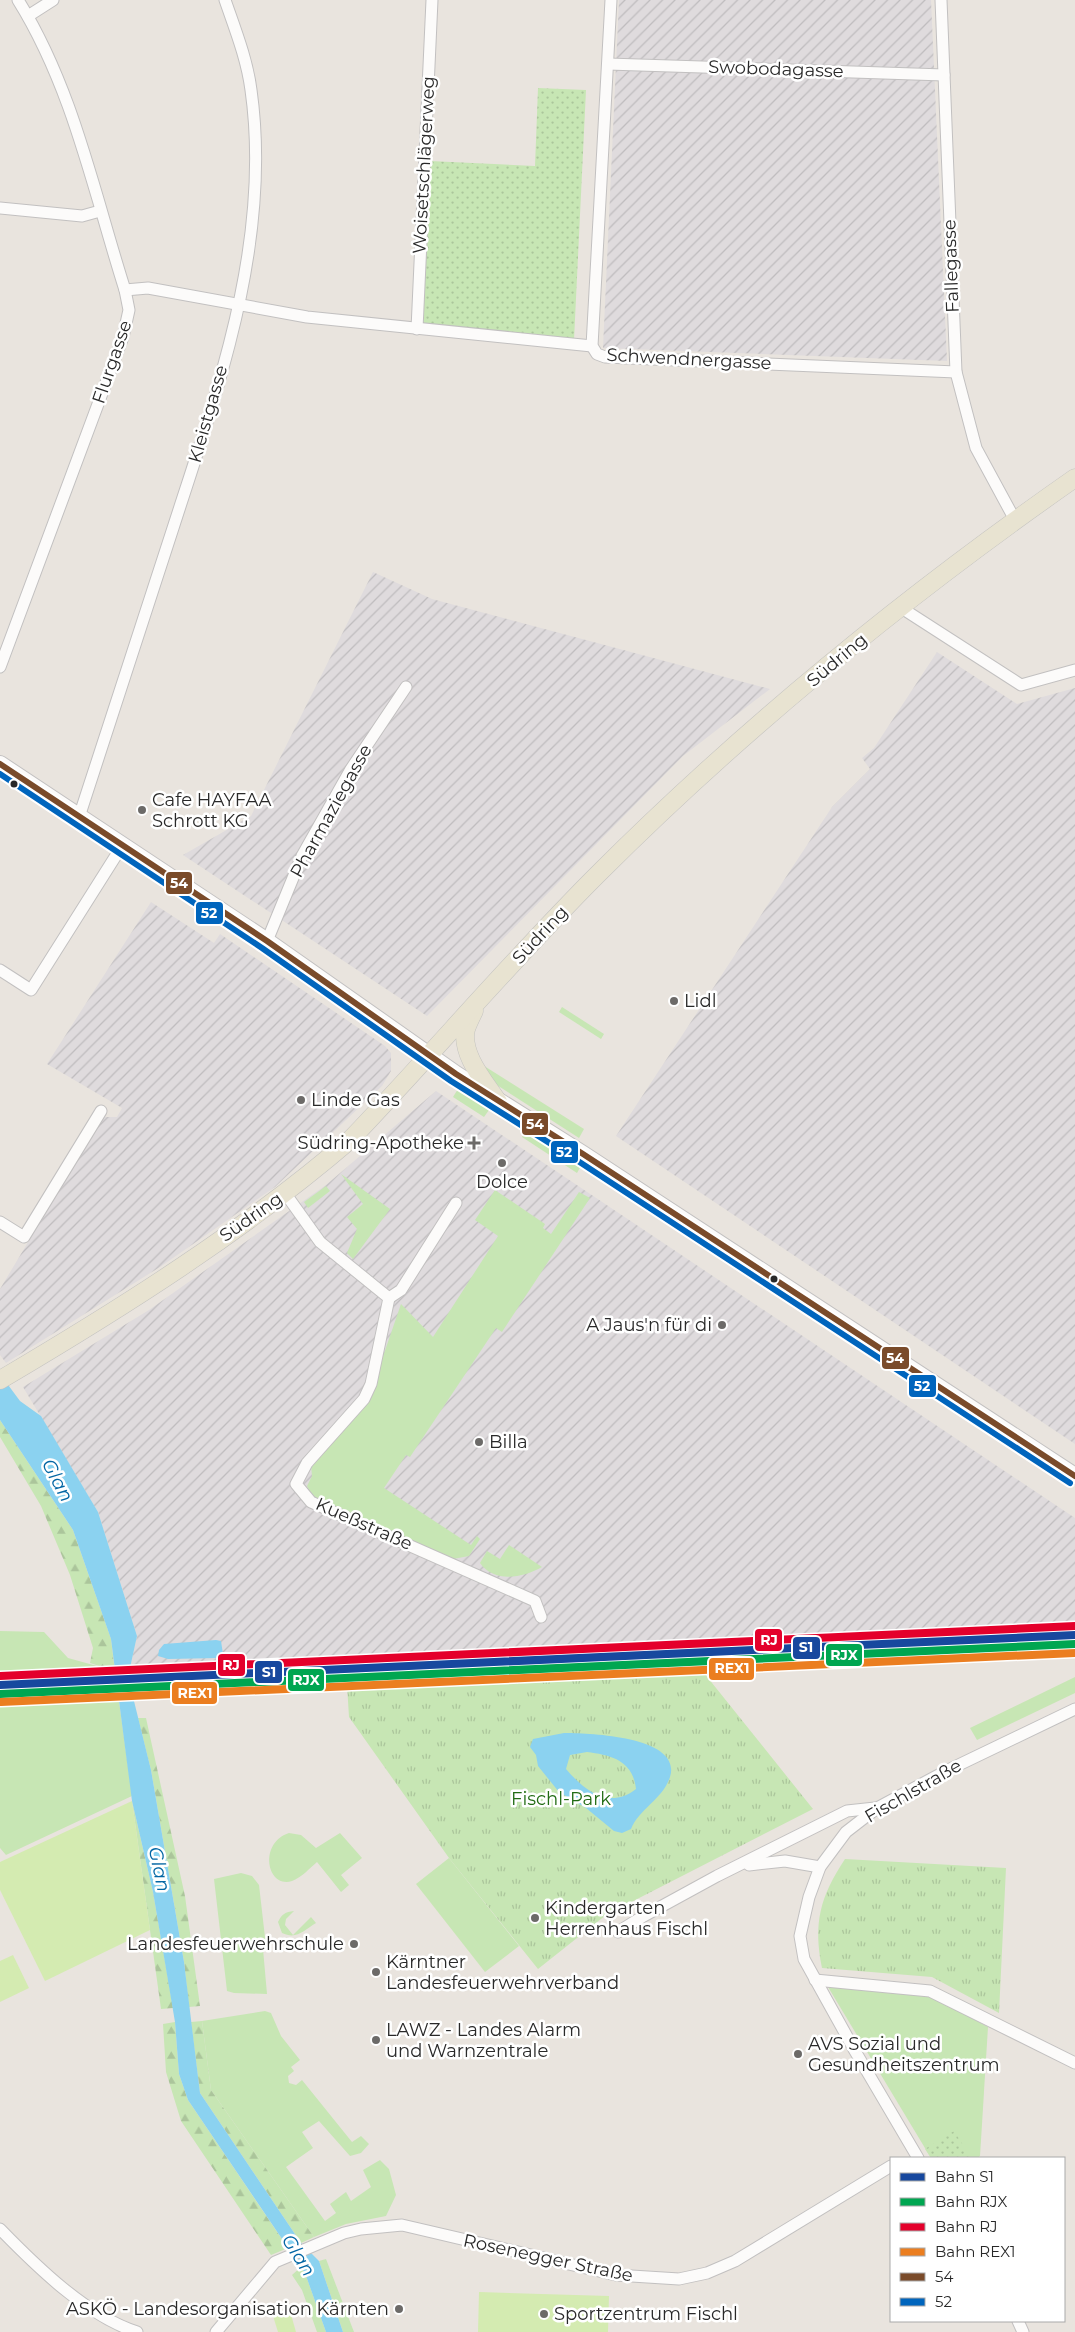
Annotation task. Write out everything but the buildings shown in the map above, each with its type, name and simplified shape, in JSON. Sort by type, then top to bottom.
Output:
[{"type":"main road","name":"Südring","points":[[0,1380],[171,1273],[285,1193],[351,1139],[597,875],[661,814],[734,748],[900,607],[1014,520],[1075,478]]},
{"type":"main road","points":[[0,764],[267,941],[498,1102],[583,1154],[1075,1476]]},
{"type":"main road","points":[[478,1001],[466,1029],[466,1045],[477,1071],[498,1102]]},
{"type":"street","name":"Flurgasse","points":[[0,667],[123,337],[129,310],[125,290],[68,105],[48,55],[18,0]]},
{"type":"street","points":[[28,16],[53,0]]},
{"type":"street","name":"Kleistgasse","points":[[79,817],[199,447],[238,305],[248,256],[255,190],[253,108],[245,60],[225,0]]},
{"type":"street","name":"Woisetschlägerweg","points":[[417,329],[432,0]]},
{"type":"street","name":"Schwendnergasse","points":[[611,0],[592,346],[597,354],[605,357],[956,372]]},
{"type":"street","name":"Fallegasse","points":[[941,0],[956,372],[976,448],[1014,520]]},
{"type":"street","name":"Swobodagasse","points":[[608,64],[944,75]]},
{"type":"street","points":[[0,208],[82,216],[100,211]]},
{"type":"street","points":[[125,290],[148,288],[307,317],[592,346]]},
{"type":"street","points":[[900,607],[1021,685],[1075,670]]},
{"type":"street","name":"Pharmaziegasse","points":[[267,941],[302,856],[351,769],[406,687]]},
{"type":"street","points":[[0,970],[31,990],[122,846]]},
{"type":"street","points":[[0,1222],[24,1237],[101,1111]]},
{"type":"street","points":[[285,1193],[320,1242],[389,1298],[401,1290],[456,1203]]},
{"type":"street","name":"Kueßstraße","points":[[389,1298],[371,1384],[364,1399],[307,1463],[296,1484],[311,1502],[535,1601],[541,1617]]},
{"type":"street","name":"Fischlstraße","points":[[913,2156],[804,1959],[800,1936],[809,1897],[820,1867],[846,1832],[877,1808],[946,1771],[1075,1709]]},
{"type":"street","points":[[618,1932],[642,1916],[847,1811],[877,1808]]},
{"type":"street","points":[[739,1866],[785,1860],[820,1867]]},
{"type":"street","points":[[815,1980],[930,1991],[1075,2064]]},
{"type":"street","name":"Rosenegger Straße","points":[[216,2332],[233,2314],[268,2267],[285,2257],[362,2228],[402,2225],[616,2276],[679,2279],[707,2273],[735,2260],[890,2167]]},
{"type":"street","points":[[0,2229],[28,2257],[114,2328],[138,2332]]},
{"type":"shaded area","points":[[619,0],[931,0],[947,361],[603,348]]},
{"type":"shaded area","points":[[373,572],[432,599],[770,689],[683,756],[427,1016],[183,855],[251,816]]},
{"type":"shaded area","points":[[937,652],[1017,704],[1075,688],[1075,1444],[616,1136],[832,807],[870,769],[862,758],[874,748]]},
{"type":"shaded area","points":[[151,902],[214,943],[220,934],[385,1046],[391,1053],[391,1071],[382,1086],[275,1187],[160,1267],[6,1363],[0,1355],[0,1289],[103,1117],[117,1117],[122,1108],[47,1064]]},
{"type":"shaded area","points":[[436,1091],[1075,1518],[1075,1626],[148,1670],[130,1668],[137,1636],[98,1512],[23,1387],[149,1310],[326,1185]]},
{"type":"green space","points":[[538,88],[586,90],[574,340],[422,324],[430,161],[535,166]]},
{"type":"green space","points":[[562,1007],[604,1034],[601,1039],[559,1012]]},
{"type":"green space","points":[[481,1064],[584,1129],[579,1138],[486,1078]]},
{"type":"green space","points":[[458,1089],[489,1110],[484,1117],[453,1097]]},
{"type":"green space","points":[[527,1130],[581,1166],[577,1173],[522,1137]]},
{"type":"green space","points":[[341,1174],[390,1209],[353,1259],[347,1253],[357,1229],[347,1217],[363,1204]]},
{"type":"green space","points":[[326,1186],[330,1191],[308,1208],[304,1202]]},
{"type":"green space","points":[[495,1190],[545,1224],[543,1228],[551,1234],[579,1192],[590,1198],[502,1332],[496,1328],[410,1457],[406,1455],[384,1488],[471,1545],[477,1536],[480,1539],[469,1556],[453,1559],[313,1498],[307,1486],[312,1476],[311,1465],[367,1403],[401,1304],[433,1337],[498,1236],[475,1220]]},
{"type":"green space","points":[[0,1420],[73,1530],[111,1639],[115,1671],[90,1663],[93,1648],[70,1575],[41,1506],[0,1437]]},
{"type":"green space","points":[[509,1545],[542,1567],[526,1574],[509,1577],[493,1574],[480,1563],[487,1551],[500,1559]]},
{"type":"green space","points":[[0,1631],[44,1632],[68,1658],[115,1671],[0,1677]]},
{"type":"green space","name":"Fischl-Park","points":[[700,1668],[813,1809],[606,1915],[538,1969],[449,1858],[349,1717],[347,1685]]},
{"type":"green space","points":[[1075,1677],[1075,1693],[977,1740],[970,1728]]},
{"type":"green space","points":[[118,1694],[132,1796],[6,1855],[0,1848],[0,1701],[79,1699],[85,1696]]},
{"type":"green space","points":[[138,1718],[146,1718],[185,1896],[200,2006],[189,2007],[184,1962],[151,1770]]},
{"type":"green space","points":[[132,1801],[153,1892],[173,2008],[161,2009]]},
{"type":"green space","points":[[132,1801],[150,1930],[45,1981],[0,1890],[0,1862]]},
{"type":"green space","points":[[289,1833],[301,1835],[316,1848],[340,1833],[362,1858],[341,1875],[349,1885],[341,1892],[317,1862],[295,1880],[283,1882],[277,1878],[272,1872],[270,1855],[273,1846],[279,1838]]},
{"type":"green space","points":[[449,1858],[519,1946],[485,1972],[416,1884]]},
{"type":"green space","points":[[845,1859],[1006,1868],[999,2013],[932,1977],[822,1968],[818,1937],[821,1911],[824,1898]]},
{"type":"green space","points":[[241,1873],[252,1876],[259,1885],[266,1946],[263,1949],[267,1994],[227,1991],[214,1879]]},
{"type":"green space","points":[[294,1911],[286,1919],[285,1925],[293,1935],[282,1933],[278,1922],[284,1914]]},
{"type":"green space","points":[[311,1917],[316,1923],[304,1931],[293,1935]]},
{"type":"green space","points":[[13,1955],[29,1988],[0,2002],[0,1961]]},
{"type":"green space","points":[[828,1987],[930,1995],[988,2027],[980,2156],[930,2157]]},
{"type":"green space","points":[[265,2011],[271,2013],[281,2036],[300,2060],[291,2067],[294,2071],[288,2076],[289,2083],[296,2085],[302,2080],[352,2142],[361,2136],[369,2144],[361,2153],[350,2156],[319,2121],[302,2132],[313,2148],[286,2167],[325,2221],[336,2213],[330,2204],[346,2192],[351,2201],[371,2187],[363,2170],[380,2160],[389,2169],[396,2195],[386,2216],[346,2224],[314,2237],[211,2090],[202,2021]]},
{"type":"green space","points":[[202,2021],[211,2090],[314,2237],[301,2243],[200,2093],[191,2022]]},
{"type":"green space","points":[[175,2022],[179,2074],[188,2100],[288,2248],[271,2255],[181,2121],[166,2072],[163,2024]]},
{"type":"green space","points":[[954,2131],[970,2156],[930,2157],[925,2149]]},
{"type":"green space","points":[[326,2259],[354,2332],[343,2332],[319,2261]]},
{"type":"green space","points":[[301,2267],[305,2273],[326,2332],[317,2332],[302,2290],[292,2275]]},
{"type":"green space","name":"Sportzentrum Fischl","points":[[479,2292],[609,2296],[608,2332],[478,2332]]},
{"type":"green space","points":[[290,2311],[296,2332],[278,2332],[273,2316]]},
{"type":"water","name":"Glan","points":[[0,1374],[20,1401],[41,1416],[98,1512],[137,1636],[130,1668],[133,1697],[151,1770],[184,1962],[200,2093],[301,2243],[319,2261],[343,2332],[326,2332],[305,2273],[188,2100],[179,2074],[175,2022],[153,1892],[132,1801],[111,1639],[73,1530],[0,1420]]},
{"type":"water","points":[[221,1641],[223,1654],[218,1658],[168,1659],[158,1656],[159,1650],[164,1644]]},
{"type":"water","points":[[564,1733],[611,1736],[630,1740],[648,1745],[662,1753],[670,1763],[670,1777],[662,1792],[639,1816],[631,1829],[622,1833],[614,1831],[586,1808],[559,1792],[538,1766],[536,1755],[530,1747],[533,1739]],"holes":[[[587,1752],[605,1755],[620,1761],[631,1772],[636,1789],[616,1798],[607,1798],[589,1791],[566,1769],[570,1755]]]},
{"type":"pier","points":[[113,1671],[133,1671],[135,1693],[115,1694]]},
{"type":"rail line","name":"RJ","points":[[0,1676],[1075,1626]]},
{"type":"rail line","name":"S1","points":[[0,1685],[1075,1635]]},
{"type":"rail line","name":"RJX","points":[[0,1694],[1075,1644]]},
{"type":"rail line","name":"REX1","points":[[1,1702],[1075,1653]]},
{"type":"transit line","name":"54","points":[[0,764],[267,941],[456,1074],[583,1154],[1075,1476]]},
{"type":"transit line","name":"52","points":[[0,774],[262,948],[451,1081],[578,1161],[1070,1483]]},
{"type":"place","name":"Cafe HAYFAA Schrott KG","points":[[142,810]]},
{"type":"place","name":"Lidl","points":[[674,1001]]},
{"type":"place","name":"Linde Gas","points":[[301,1100]]},
{"type":"place","name":"Südring-Apotheke","points":[[474,1143]]},
{"type":"place","name":"Dolce","points":[[502,1163]]},
{"type":"place","name":"A Jaus'n für di","points":[[722,1325]]},
{"type":"place","name":"Billa","points":[[479,1442]]},
{"type":"place","name":"Kindergarten Herrenhaus Fischl","points":[[535,1918]]},
{"type":"place","name":"Landesfeuerwehrschule","points":[[354,1944]]},
{"type":"place","name":"Kärntner Landesfeuerwehrverband","points":[[376,1972]]},
{"type":"place","name":"LAWZ - Landes Alarm und Warnzentrale","points":[[376,2040]]},
{"type":"place","name":"AVS Sozial und Gesundheitszentrum","points":[[798,2054]]},
{"type":"place","name":"ASKÖ - Landesorganisation Kärnten","points":[[399,2309]]},
{"type":"place","name":"Sportzentrum Fischl","points":[[544,2314]]}]
